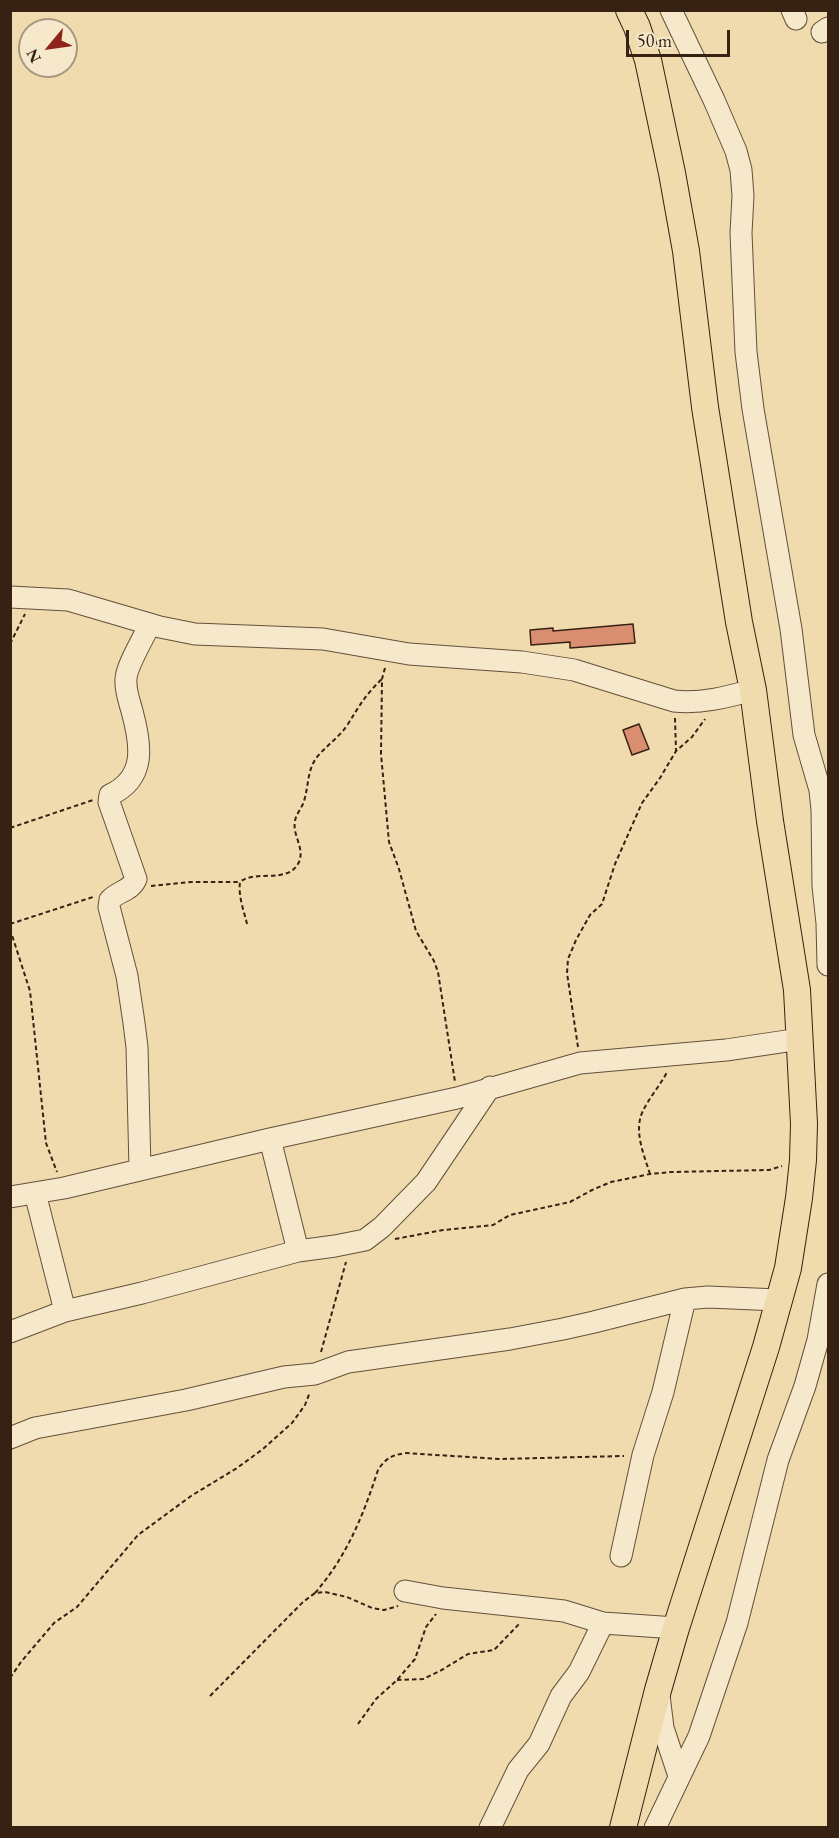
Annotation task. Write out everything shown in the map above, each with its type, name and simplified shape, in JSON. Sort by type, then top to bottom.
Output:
[{"type":"main road","points":[[623,1827],[676,1628],[766,1347],[788,1268],[803,1160],[804,1124],[797,990],[770,821],[753,690],[739,622],[707,418],[686,251],[648,60],[629,10]]},
{"type":"street","points":[[671,10],[736,151],[741,170],[742,256],[748,364],[753,409],[791,629],[804,735],[820,790],[828,965]]},
{"type":"street","points":[[10,597],[68,600],[150,624],[195,634],[322,639],[409,654],[522,662],[574,670],[674,700],[688,702],[713,700],[753,690]]},
{"type":"street","points":[[140,1169],[137,1047],[127,976],[109,907],[110,900],[134,885],[136,879],[111,809],[110,795],[131,780],[137,766],[139,754],[136,729],[128,696],[126,675],[150,624]]},
{"type":"street","points":[[10,1197],[64,1188],[270,1138],[457,1098],[580,1063],[726,1050],[800,1039]]},
{"type":"street","points":[[10,1332],[64,1311],[142,1293],[298,1251],[366,1238],[426,1182],[490,1087]]},
{"type":"street","points":[[270,1138],[298,1251]]},
{"type":"street","points":[[35,1193],[64,1311]]},
{"type":"street","points":[[655,1827],[699,1736],[736,1623],[778,1460],[805,1386],[818,1340],[828,1284]]},
{"type":"street","points":[[10,1438],[35,1428],[186,1400],[284,1377],[315,1374],[348,1362],[510,1339],[594,1322],[685,1299],[778,1300]]},
{"type":"street","points":[[621,1556],[643,1455],[663,1392],[685,1299]]},
{"type":"street","points":[[413,1592],[443,1598],[564,1611],[603,1623],[676,1628]]},
{"type":"street","points":[[490,1827],[518,1770],[539,1744],[561,1696],[579,1672],[603,1623]]},
{"type":"street","points":[[658,1690],[663,1728],[679,1776]]},
{"type":"path","points":[[10,644],[32,598]]},
{"type":"path","points":[[390,651],[382,679],[381,754],[389,842],[416,931],[438,972],[457,1098]]},
{"type":"path","points":[[134,885],[240,882],[247,878],[287,873],[299,862],[301,850],[294,828],[305,799],[307,779],[311,768],[316,758],[345,728],[364,698],[382,679]]},
{"type":"path","points":[[674,700],[676,751]]},
{"type":"path","points":[[580,1063],[567,973],[568,959],[590,915],[602,904],[615,864],[636,815],[676,751],[699,729],[713,700]]},
{"type":"path","points":[[10,828],[110,795]]},
{"type":"path","points":[[240,882],[241,901],[247,924]]},
{"type":"path","points":[[10,924],[98,895],[110,900]]},
{"type":"path","points":[[10,929],[30,991],[46,1143],[64,1188]]},
{"type":"path","points":[[650,1174],[640,1136],[640,1122],[642,1112],[669,1069],[671,1055]]},
{"type":"path","points":[[10,1678],[54,1623],[77,1607],[138,1535],[191,1496],[237,1468],[292,1423],[305,1405],[348,1256],[366,1238],[381,1240],[494,1225],[510,1215],[570,1202],[610,1182],[650,1174],[769,1170],[803,1160]]},
{"type":"path","points":[[210,1696],[303,1602],[315,1593],[338,1563],[351,1542],[378,1470],[385,1459],[394,1454],[406,1452],[499,1459],[643,1455]]},
{"type":"path","points":[[315,1593],[325,1592],[347,1597],[372,1608],[384,1610],[393,1609],[413,1592]]},
{"type":"path","points":[[358,1724],[376,1699],[415,1659],[426,1627],[438,1611],[443,1598]]},
{"type":"path","points":[[397,1680],[430,1677],[468,1654],[494,1650],[519,1624],[546,1609]]},
{"type":"building","points":[[633,624],[635,643],[570,648],[570,642],[531,645],[530,630],[553,628],[553,631]]},
{"type":"building","points":[[639,724],[649,749],[632,755],[623,730]]}]
